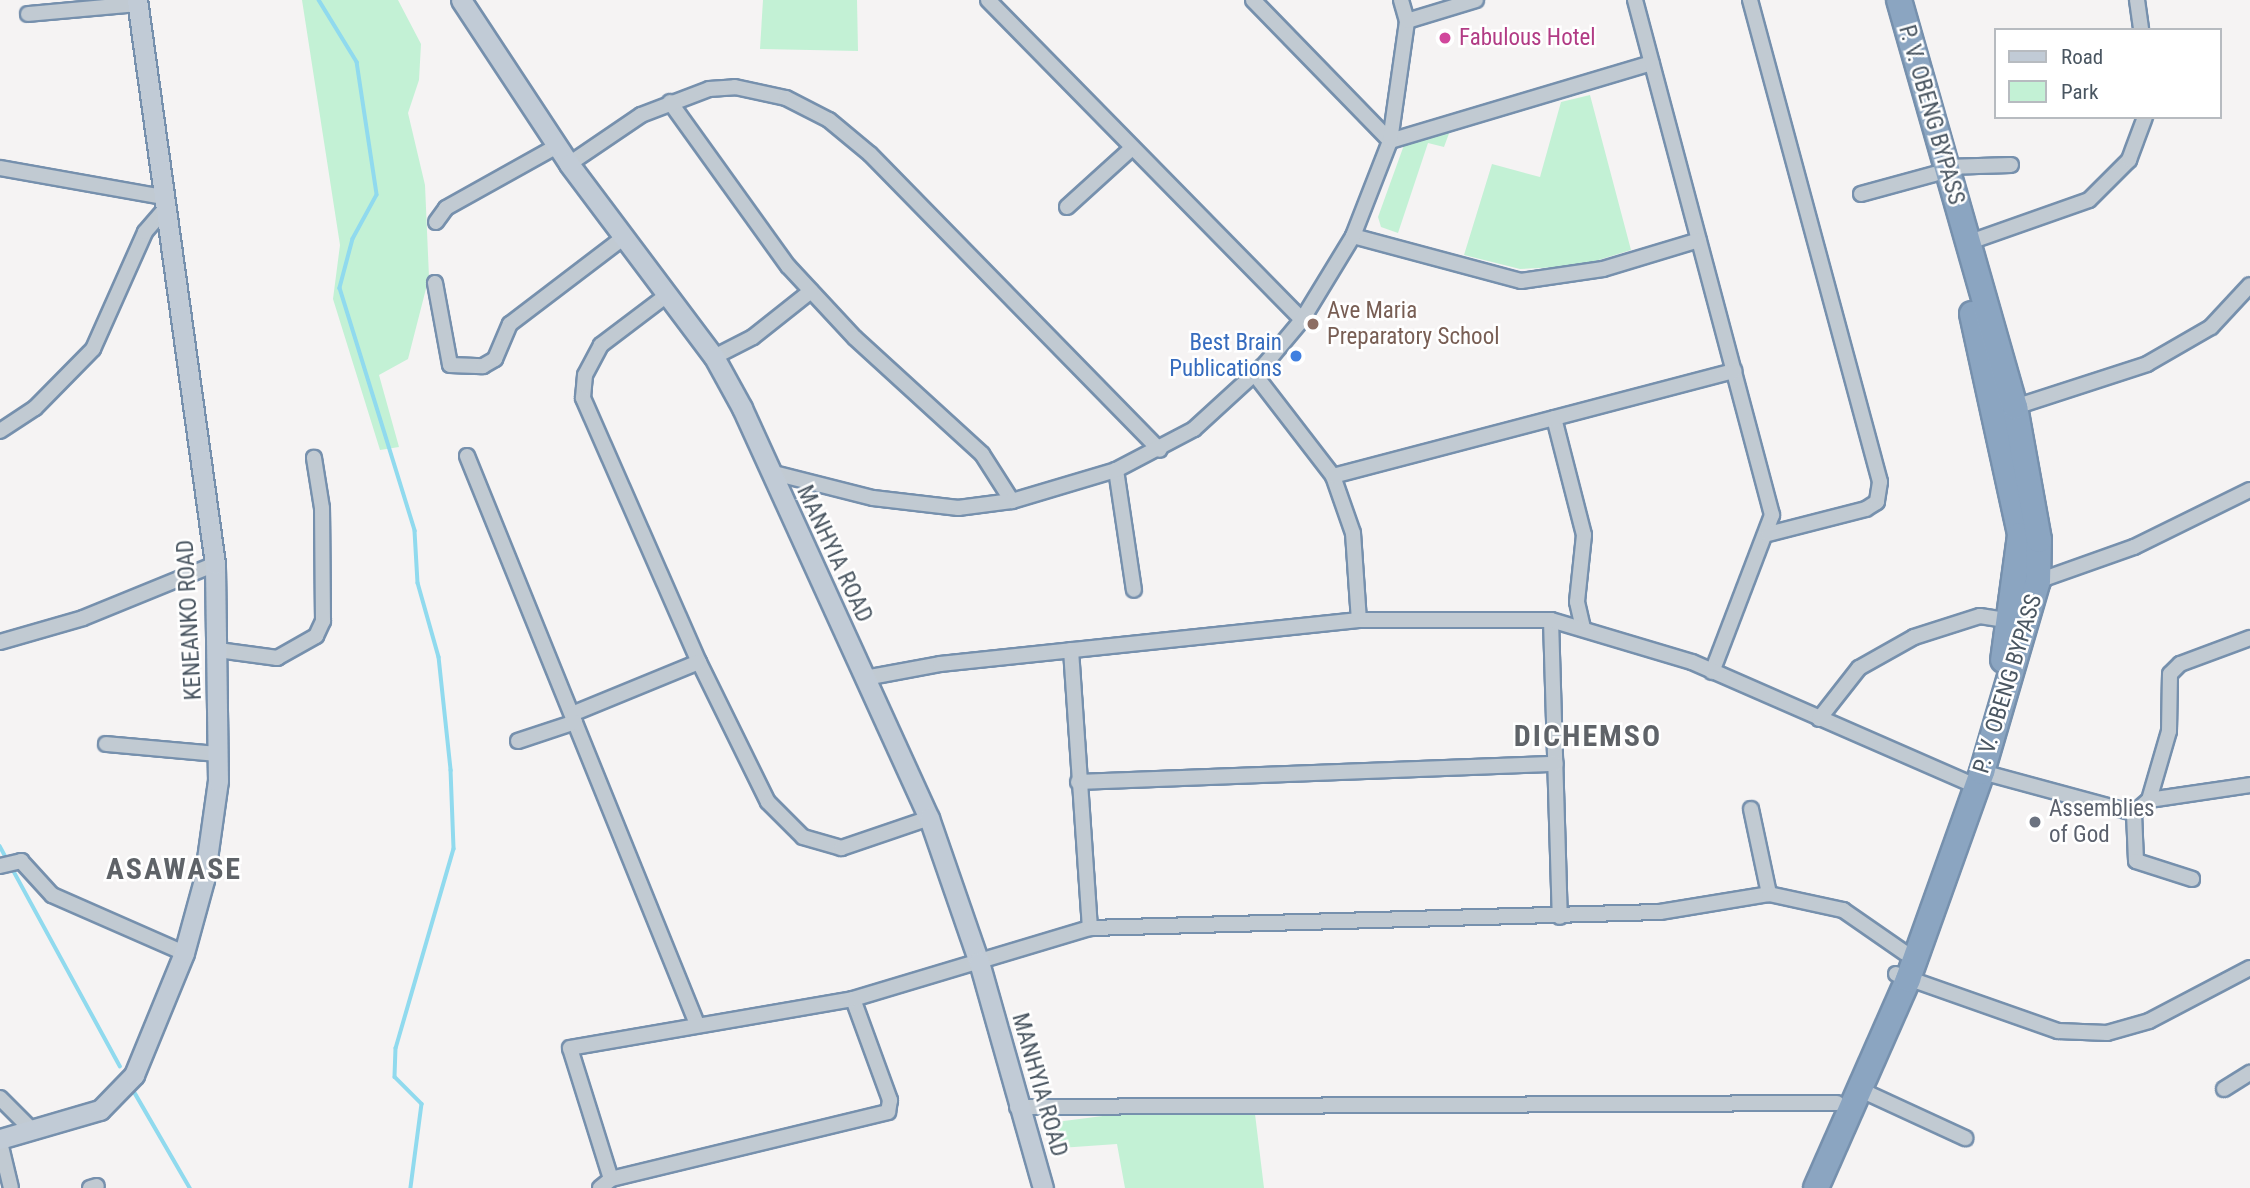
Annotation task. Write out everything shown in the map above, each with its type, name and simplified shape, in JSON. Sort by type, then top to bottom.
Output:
[{"type":"highway","name":"P. V. OBENG BYPASS","points":[[1898,1],[1996,413],[2020,535],[2012,621],[1973,776]]},
{"type":"highway","name":"P. V. OBENG BYPASS","points":[[1816,1188],[1861,1090],[1973,776],[2038,581],[2039,540],[2015,407],[1967,243],[1940,171]]},
{"type":"highway","name":"P. V. OBENG BYPASS","points":[[1799,1188],[1903,969]]},
{"type":"main road","name":"MANHYIA ROAD","points":[[462,1],[569,164],[714,358],[770,472],[929,818],[979,962],[1017,1107],[1043,1188]]},
{"type":"main road","name":"KENEANKO ROAD","points":[[0,1141],[100,1110],[121,1094],[184,953],[204,880],[219,754],[215,564],[137,2]]},
{"type":"street","points":[[988,0],[1302,320]]},
{"type":"street","points":[[1253,0],[1390,141]]},
{"type":"street","points":[[770,472],[919,506],[1012,501],[1116,470],[1160,450],[1256,376],[1302,320],[1353,236],[1390,141],[1407,21],[1401,0]]},
{"type":"street","points":[[1407,21],[1476,0]]},
{"type":"street","points":[[1635,0],[1772,515],[1768,534],[1712,672]]},
{"type":"street","points":[[1750,0],[1880,482],[1877,502],[1866,509],[1768,534]]},
{"type":"street","points":[[2137,0],[2141,28]]},
{"type":"street","points":[[28,14],[137,2]]},
{"type":"street","points":[[1390,141],[1652,63]]},
{"type":"street","points":[[569,164],[670,102],[735,87],[786,98],[829,120],[1160,450]]},
{"type":"street","points":[[670,102],[811,291],[982,454],[1012,501]]},
{"type":"street","points":[[1967,243],[2089,200],[2129,160],[2144,119]]},
{"type":"street","points":[[436,222],[446,208],[557,146]]},
{"type":"street","points":[[1067,207],[1132,148]]},
{"type":"street","points":[[1861,194],[1940,171],[2011,165]]},
{"type":"street","points":[[0,168],[163,204],[145,232],[93,349],[35,408],[0,431]]},
{"type":"street","points":[[1353,236],[1521,281],[1603,269],[1699,240]]},
{"type":"street","points":[[435,283],[450,365],[483,366],[495,359],[510,324],[624,237]]},
{"type":"street","points":[[2015,407],[2147,364],[2211,327],[2250,285]]},
{"type":"street","points":[[714,358],[753,337],[811,291]]},
{"type":"street","points":[[667,295],[601,345],[585,375],[583,398],[699,662],[768,802],[803,837],[841,848],[929,818]]},
{"type":"street","points":[[1333,477],[1734,371]]},
{"type":"street","points":[[1256,376],[1333,477],[1353,533],[1359,620]]},
{"type":"street","points":[[1554,418],[1584,535],[1577,602],[1583,627]]},
{"type":"street","points":[[467,456],[697,1024]]},
{"type":"street","points":[[218,650],[276,658],[316,636],[323,621],[322,508],[314,458]]},
{"type":"street","points":[[1116,470],[1134,590]]},
{"type":"street","points":[[2038,581],[2134,547],[2250,490]]},
{"type":"street","points":[[0,642],[83,618],[215,564]]},
{"type":"street","points":[[1819,719],[1859,668],[1914,637],[1980,616],[2012,621]]},
{"type":"street","points":[[865,678],[1071,650],[1359,620],[1551,620],[1583,627],[1712,672],[1819,719],[1973,776],[2134,813]]},
{"type":"street","points":[[1551,620],[1560,917]]},
{"type":"street","points":[[2149,800],[2169,731],[2170,674],[2180,664],[2250,638]]},
{"type":"street","points":[[1071,650],[1090,928]]},
{"type":"street","points":[[518,741],[699,662]]},
{"type":"street","points":[[106,744],[219,754]]},
{"type":"street","points":[[1078,782],[1556,764]]},
{"type":"street","points":[[2134,813],[2149,800],[2250,785]]},
{"type":"street","points":[[1751,809],[1769,894]]},
{"type":"street","points":[[2134,813],[2136,861],[2192,879]]},
{"type":"street","points":[[7,863],[52,895],[184,953]]},
{"type":"street","points":[[853,999],[890,1100],[888,1112],[605,1183],[570,1048],[853,999],[1090,928],[1268,919],[1560,917],[1660,912],[1769,894],[1843,910],[1903,969],[2058,1031],[2107,1033],[2149,1021],[2250,968]]},
{"type":"street","points":[[2224,1089],[2250,1073]]},
{"type":"street","points":[[1861,1090],[1965,1138]]},
{"type":"street","points":[[0,1098],[33,1131]]},
{"type":"street","points":[[1017,1107],[1838,1103]]},
{"type":"street","points":[[0,1141],[11,1188]]},
{"type":"green space","points":[[302,0],[398,0],[421,44],[419,80],[408,113],[425,185],[429,277],[408,359],[379,375],[399,447],[380,450],[333,299],[340,245]]},
{"type":"green space","points":[[763,0],[857,0],[858,51],[760,49]]},
{"type":"green space","points":[[1590,95],[1631,250],[1579,266],[1520,269],[1464,255],[1492,164],[1540,177],[1561,102]]},
{"type":"green space","points":[[1451,128],[1444,147],[1428,143],[1398,233],[1381,227],[1378,217],[1404,145],[1421,133]]},
{"type":"green space","points":[[1126,1113],[1255,1114],[1264,1188],[1125,1188],[1117,1144],[1060,1148],[1056,1122]]},
{"type":"waterway","points":[[319,0],[357,62],[377,195],[353,239],[340,288],[415,531],[418,583],[439,657],[451,770],[454,849],[396,1048],[395,1077],[422,1104],[411,1188]]},
{"type":"waterway","points":[[0,846],[7,859]]},
{"type":"waterway","points":[[11,866],[120,1066]]},
{"type":"waterway","points":[[135,1093],[190,1188]]},
{"type":"place","name":"Fabulous Hotel","points":[[1445,38]]},
{"type":"place","name":"Ave Maria Preparatory School","points":[[1313,324]]},
{"type":"place","name":"Best Brain Publications","points":[[1296,356]]},
{"type":"place","name":"Assemblies of God","points":[[2035,822]]},
{"type":"district","name":"DICHEMSO","points":[[1588,736]]},
{"type":"district","name":"ASAWASE","points":[[174,869]]}]
